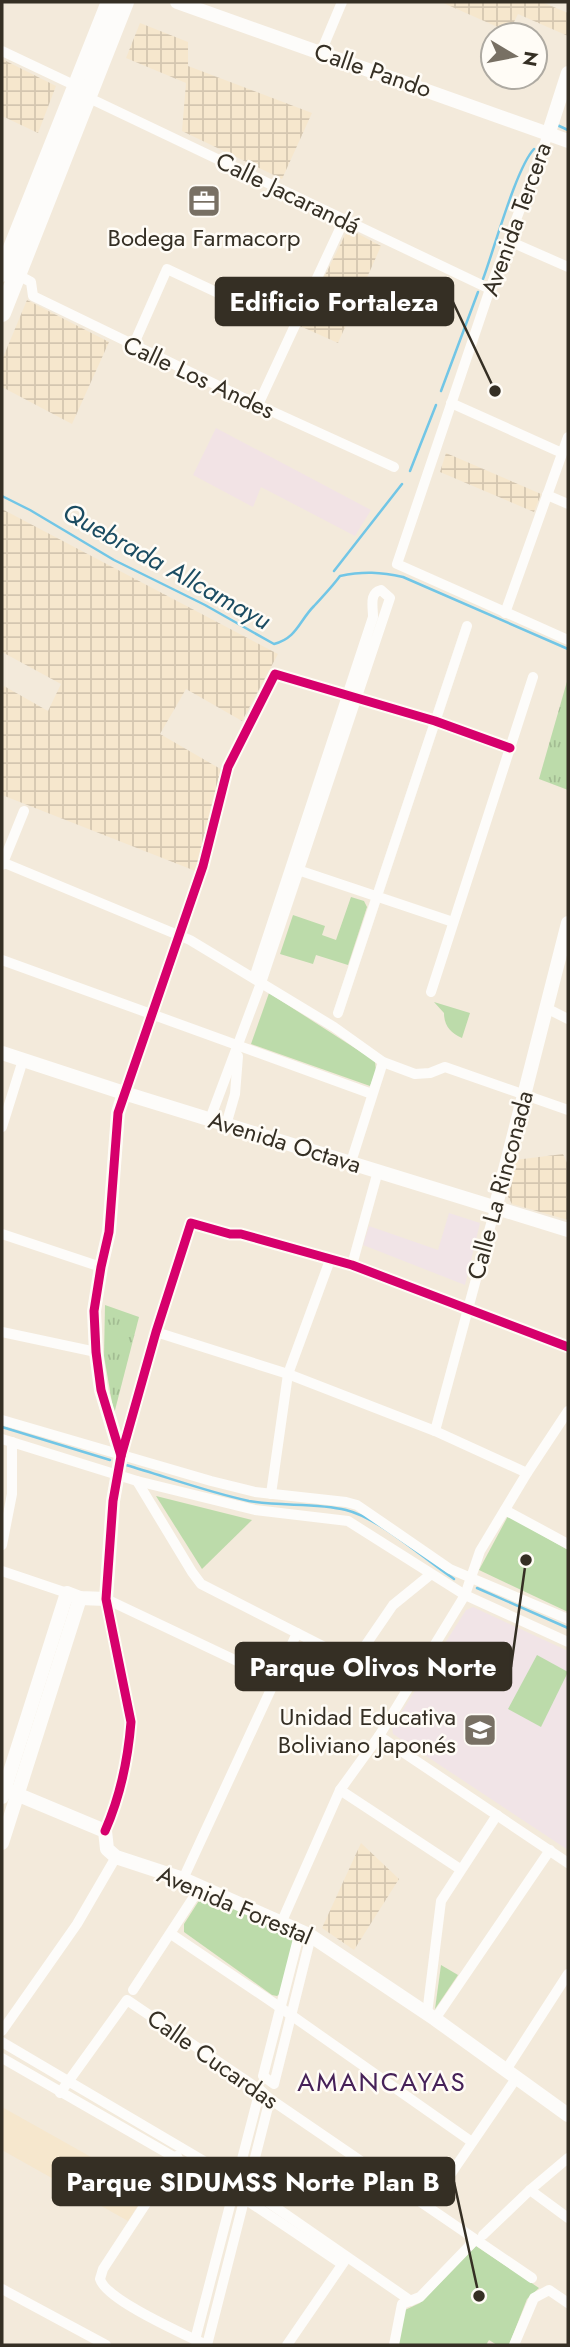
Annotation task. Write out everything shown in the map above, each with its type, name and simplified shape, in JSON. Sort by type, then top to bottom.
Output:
[{"type":"highway","points":[[2,313],[10,274],[81,92],[110,2]]},
{"type":"highway","points":[[81,92],[125,2]]},
{"type":"street","name":"Calle Pando","points":[[177,2],[549,132],[568,141]]},
{"type":"street","points":[[321,52],[342,2]]},
{"type":"street","name":"Calle Jacarandá","points":[[2,51],[81,92],[490,289]]},
{"type":"street","name":"Avenida Tercera","points":[[505,613],[397,564],[490,289],[549,132],[568,73]]},
{"type":"street","points":[[258,405],[344,220]]},
{"type":"street","points":[[509,241],[568,267]]},
{"type":"street","points":[[133,346],[167,269],[248,307]]},
{"type":"street","name":"Calle Los Andes","points":[[10,274],[31,282],[33,296],[133,346],[394,467]]},
{"type":"street","points":[[451,403],[562,453]]},
{"type":"street","points":[[568,437],[505,613],[568,640]]},
{"type":"street","points":[[547,495],[568,504]]},
{"type":"street","points":[[210,1119],[239,1045],[352,696],[390,598],[382,590],[373,596],[373,617],[352,696]]},
{"type":"street","points":[[338,1013],[467,626]]},
{"type":"street","points":[[121,1456],[101,1391],[94,1311],[100,1267],[109,1232],[118,1113],[203,866],[228,767],[275,674],[435,721],[510,748]]},
{"type":"street","points":[[431,992],[533,677]]},
{"type":"street","points":[[24,811],[2,864],[180,935],[334,1027],[383,1062],[415,1074],[445,1068],[568,1110]]},
{"type":"street","points":[[294,869],[453,922]]},
{"type":"street","name":"Calle La Rinconada","points":[[435,1431],[568,923]]},
{"type":"street","points":[[2,960],[372,1094]]},
{"type":"street","points":[[546,1009],[568,1019]]},
{"type":"street","points":[[226,1125],[235,1094],[239,1045]]},
{"type":"street","name":"Avenida Octava","points":[[2,1053],[568,1230]]},
{"type":"street","points":[[2,1127],[23,1060]]},
{"type":"street","points":[[351,1162],[383,1062]]},
{"type":"street","points":[[352,1265],[378,1171]]},
{"type":"street","points":[[2,2031],[77,1924],[116,1857],[107,1849],[105,1831],[116,1806],[130,1741],[131,1722],[106,1599],[113,1501],[121,1456],[156,1332],[191,1223],[352,1265],[568,1347]]},
{"type":"street","points":[[2,1234],[100,1267]]},
{"type":"street","points":[[271,1494],[288,1374],[330,1259]]},
{"type":"street","points":[[2,1332],[96,1352]]},
{"type":"street","points":[[156,1332],[288,1374],[435,1431],[527,1473]]},
{"type":"street","points":[[282,1922],[340,1790],[379,1736],[465,1595],[480,1551],[568,1411]]},
{"type":"street","points":[[2,1420],[211,1481],[271,1494],[346,1502],[357,1506],[450,1569],[568,1619]]},
{"type":"street","points":[[2,1545],[12,1494],[7,1441],[137,1481],[256,1510],[348,1521],[465,1595],[568,1642]]},
{"type":"street","points":[[137,1481],[201,1584],[407,1689]]},
{"type":"street","points":[[505,1510],[568,1544]]},
{"type":"street","points":[[2,1571],[74,1595],[106,1599],[275,1679]]},
{"type":"street","points":[[354,1662],[393,1605],[430,1575]]},
{"type":"street","points":[[2,1843],[6,1792],[74,1595]]},
{"type":"street","points":[[183,1879],[297,1633]]},
{"type":"street","points":[[379,1736],[568,1863]]},
{"type":"street","points":[[340,1790],[460,1869]]},
{"type":"street","points":[[6,1792],[105,1831]]},
{"type":"street","points":[[431,2016],[441,1900],[497,1815]]},
{"type":"street","points":[[431,2016],[550,1850]]},
{"type":"street","name":"Avenida Forestal","points":[[116,1857],[201,1886],[306,1934],[431,2016],[568,2115]]},
{"type":"street","points":[[133,1990],[201,1886]]},
{"type":"street","points":[[171,1934],[472,2142]]},
{"type":"street","points":[[306,1934],[291,2015],[274,2084],[263,2076],[281,2008],[306,1934]]},
{"type":"street","points":[[433,2200],[472,2142],[568,1974]]},
{"type":"street","name":"Calle Cucardas","points":[[60,2092],[127,2000],[479,2237],[531,2278]]},
{"type":"street","points":[[2,2042],[182,2149],[234,2186],[244,2199],[411,2301]]},
{"type":"street","points":[[2,2058],[175,2159],[234,2186],[247,2188],[345,2260]]},
{"type":"street","points":[[195,2340],[260,2090]]},
{"type":"street","points":[[182,2149],[103,2269],[100,2279],[106,2290],[154,2320],[206,2345],[271,2099]]},
{"type":"street","points":[[394,2345],[402,2304],[420,2297],[479,2237],[568,2158]]},
{"type":"street","points":[[530,2190],[568,2218]]},
{"type":"street","points":[[287,2345],[345,2260]]},
{"type":"street","points":[[2,2289],[107,2345]]},
{"type":"street","points":[[514,2345],[534,2298],[549,2290],[568,2303]]},
{"type":"shaded area","points":[[441,2],[542,2],[568,13],[568,36],[549,28],[549,21],[534,21],[518,14],[514,21],[484,21]]},
{"type":"shaded area","points":[[140,23],[188,42],[188,66],[312,113],[282,179],[182,131],[186,83],[126,58]]},
{"type":"shaded area","points":[[2,59],[56,86],[38,133],[2,116]]},
{"type":"shaded area","points":[[353,231],[381,246],[338,343],[300,326],[345,235]]},
{"type":"shaded area","points":[[27,300],[109,342],[72,424],[2,387],[2,360]]},
{"type":"shaded area","points":[[216,428],[371,510],[355,536],[261,487],[253,507],[193,475]]},
{"type":"shaded area","points":[[446,453],[541,494],[534,512],[440,472]]},
{"type":"shaded area","points":[[2,509],[278,654],[242,721],[186,689],[160,734],[224,771],[219,781],[198,872],[2,795],[4,686],[48,711],[61,684],[2,652]]},
{"type":"shaded area","points":[[563,1154],[568,1165],[568,1220],[512,1204],[506,1193],[515,1160]]},
{"type":"shaded area","points":[[449,1213],[480,1223],[465,1285],[363,1245],[369,1226],[438,1250]]},
{"type":"shaded area","name":"Unidad Educativa Boliviano Japonés","points":[[473,1607],[568,1651],[568,1850],[393,1734],[392,1727],[466,1610]]},
{"type":"shaded area","points":[[361,1843],[399,1879],[354,1950],[322,1928]]},
{"type":"shaded area","points":[[2,2107],[148,2189],[128,2221],[2,2150]]},
{"type":"green space","points":[[568,678],[568,790],[539,779]]},
{"type":"green space","points":[[351,897],[364,901],[367,907],[348,965],[316,955],[313,964],[280,954],[293,915],[325,926],[322,935],[336,940]]},
{"type":"green space","points":[[269,993],[375,1061],[376,1071],[370,1086],[251,1044]]},
{"type":"green space","points":[[434,1002],[470,1013],[462,1038],[449,1028],[444,1013]]},
{"type":"green space","points":[[105,1305],[139,1317],[114,1414],[104,1356]]},
{"type":"green space","points":[[156,1496],[252,1520],[202,1569]]},
{"type":"green space","points":[[508,1516],[568,1550],[568,1612],[479,1570]]},
{"type":"green space","points":[[537,1655],[568,1672],[541,1727],[508,1709]]},
{"type":"green space","points":[[207,1897],[290,1932],[295,1939],[281,1993],[277,1996],[184,1932],[184,1924],[200,1899]]},
{"type":"green space","points":[[441,1965],[458,1975],[435,2009]]},
{"type":"green space","points":[[476,2246],[539,2288],[527,2299],[509,2345],[497,2345],[489,2340],[486,2345],[397,2345],[405,2310],[420,2303]]},
{"type":"waterway","points":[[557,125],[568,130]]},
{"type":"waterway","points":[[483,279],[520,173],[534,149]]},
{"type":"waterway","points":[[441,391],[478,292]]},
{"type":"waterway","points":[[410,471],[436,405]]},
{"type":"waterway","points":[[334,571],[402,484]]},
{"type":"waterway","name":"Quebrada Allcamayu","points":[[2,496],[114,560],[205,605],[274,644],[293,633],[340,576],[372,573],[403,577],[568,649]]},
{"type":"waterway","points":[[2,1427],[110,1460]]},
{"type":"waterway","points":[[126,1465],[249,1501],[322,1506],[359,1514],[387,1530],[454,1579]]},
{"type":"waterway","points":[[477,1588],[568,1628]]},
{"type":"cycle path","points":[[121,1456],[101,1390],[94,1311],[109,1232],[118,1113],[203,866],[228,767],[275,674],[435,721],[510,748]]},
{"type":"cycle path","points":[[105,1831],[122,1778],[131,1722],[106,1599],[113,1501],[121,1456],[156,1332],[191,1223],[352,1265],[568,1347]]},
{"type":"place","name":"Bodega Farmacorp","points":[[204,201]]},
{"type":"place","name":"Edificio Fortaleza","points":[[495,391]]},
{"type":"place","name":"Parque Olivos Norte","points":[[526,1560]]},
{"type":"place","name":"Unidad Educativa Boliviano Japonés","points":[[480,1730]]},
{"type":"place","name":"Parque SIDUMSS Norte Plan B","points":[[479,2296]]},
{"type":"district","name":"AMANCAYAS","points":[[382,2082]]}]
